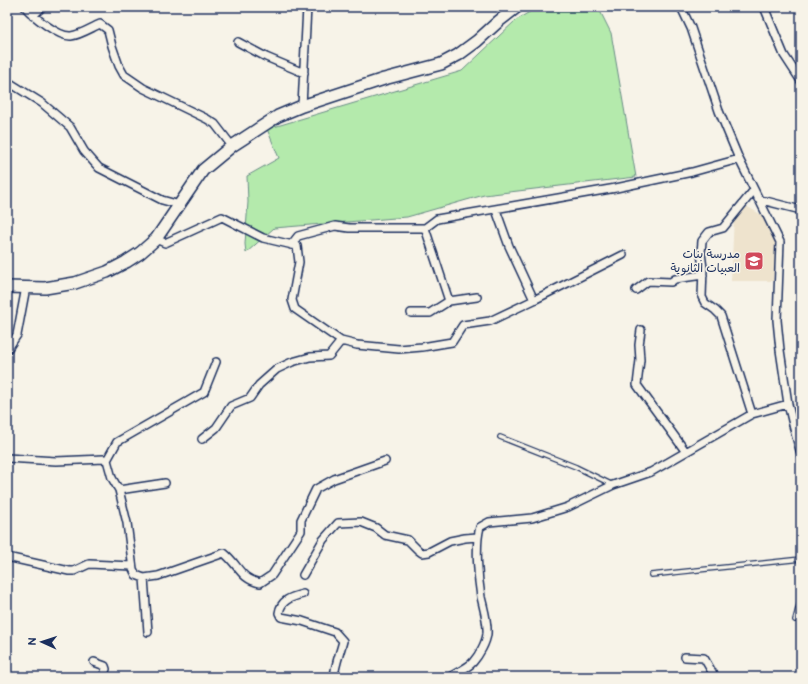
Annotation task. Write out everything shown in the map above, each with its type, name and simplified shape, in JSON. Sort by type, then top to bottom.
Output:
[{"type":"street","points":[[24,7],[41,23],[66,36],[72,36],[100,24],[108,30],[116,59],[124,74],[143,88],[215,124],[232,146]]},
{"type":"street","points":[[33,16],[42,7]]},
{"type":"street","points":[[302,106],[307,7]]},
{"type":"street","points":[[7,286],[45,288],[75,283],[107,272],[126,262],[140,253],[156,239],[203,170],[232,146],[278,116],[302,106],[384,78],[441,64],[458,55],[477,41],[517,7]]},
{"type":"street","points":[[682,7],[691,28],[719,111],[739,159],[780,242],[777,320],[788,404],[798,432],[801,454]]},
{"type":"street","points":[[764,7],[784,54],[801,80]]},
{"type":"street","points":[[238,42],[266,57],[304,73]]},
{"type":"street","points":[[7,80],[42,103],[70,127],[84,151],[99,168],[162,200],[180,205]]},
{"type":"street","points":[[291,245],[298,236],[335,226],[349,228],[425,228],[437,219],[496,210],[616,188],[692,172],[739,159]]},
{"type":"street","points":[[752,414],[721,316],[705,303],[702,297],[703,275],[701,253],[702,241],[709,232],[722,228],[754,190]]},
{"type":"street","points":[[758,198],[801,210]]},
{"type":"street","points":[[496,210],[509,246],[534,300]]},
{"type":"street","points":[[156,239],[165,243],[222,217],[263,238],[297,246],[299,262],[292,300],[296,309],[341,341],[376,348],[399,349],[452,342],[462,325],[490,321],[623,255]]},
{"type":"street","points":[[425,228],[449,301]]},
{"type":"street","points":[[636,290],[648,281],[671,282],[675,279],[703,275]]},
{"type":"street","points":[[7,350],[17,335],[26,287]]},
{"type":"street","points":[[411,313],[430,313],[449,301],[477,297]]},
{"type":"street","points":[[641,330],[639,345],[640,360],[636,384],[686,452]]},
{"type":"street","points":[[202,439],[216,428],[232,406],[250,398],[259,385],[277,369],[292,362],[310,357],[329,356],[341,341]]},
{"type":"street","points":[[216,362],[204,392],[117,442],[107,460],[112,478],[119,490],[127,524],[132,566],[136,575],[144,578],[158,576],[224,553],[233,560],[241,573],[251,581],[260,583],[272,575],[300,531],[301,520],[316,489],[334,478],[385,461]]},
{"type":"street","points":[[450,677],[472,663],[487,636],[486,616],[481,596],[477,537],[480,527],[489,522],[532,518],[568,507],[613,485],[651,472],[752,414],[788,404]]},
{"type":"street","points":[[7,458],[56,461],[107,460]]},
{"type":"street","points":[[119,490],[165,483]]},
{"type":"street","points":[[303,575],[323,540],[338,523],[362,522],[376,528],[385,535],[408,540],[422,553],[429,552],[450,541],[477,537]]},
{"type":"street","points":[[7,557],[74,571],[89,564],[132,566]]},
{"type":"street","points":[[144,578],[148,632]]},
{"type":"street","points":[[303,594],[290,597],[280,607],[279,613],[282,617],[335,632],[343,641],[335,668],[334,677]]},
{"type":"street","points":[[685,657],[704,658],[715,677]]},
{"type":"street","points":[[94,662],[105,666],[106,669],[103,677]]},
{"type":"lane","points":[[500,438],[576,467],[613,485]]},
{"type":"lane","points":[[651,575],[801,559]]},
{"type":"lane","points":[[796,620],[799,605],[801,606]]},
{"type":"shaded area","name":"مدرسة بنات العبيات الثانوية","points":[[744,205],[762,215],[777,241],[773,281],[731,281],[734,216]]},
{"type":"green space","points":[[538,7],[598,7],[611,33],[636,177],[484,195],[407,217],[274,228],[246,253],[245,244],[248,202],[247,176],[279,158],[267,129],[462,71],[516,20]]},
{"type":"place","name":"مدرسة بنات العبيات الثانوية","points":[[754,261]]}]
